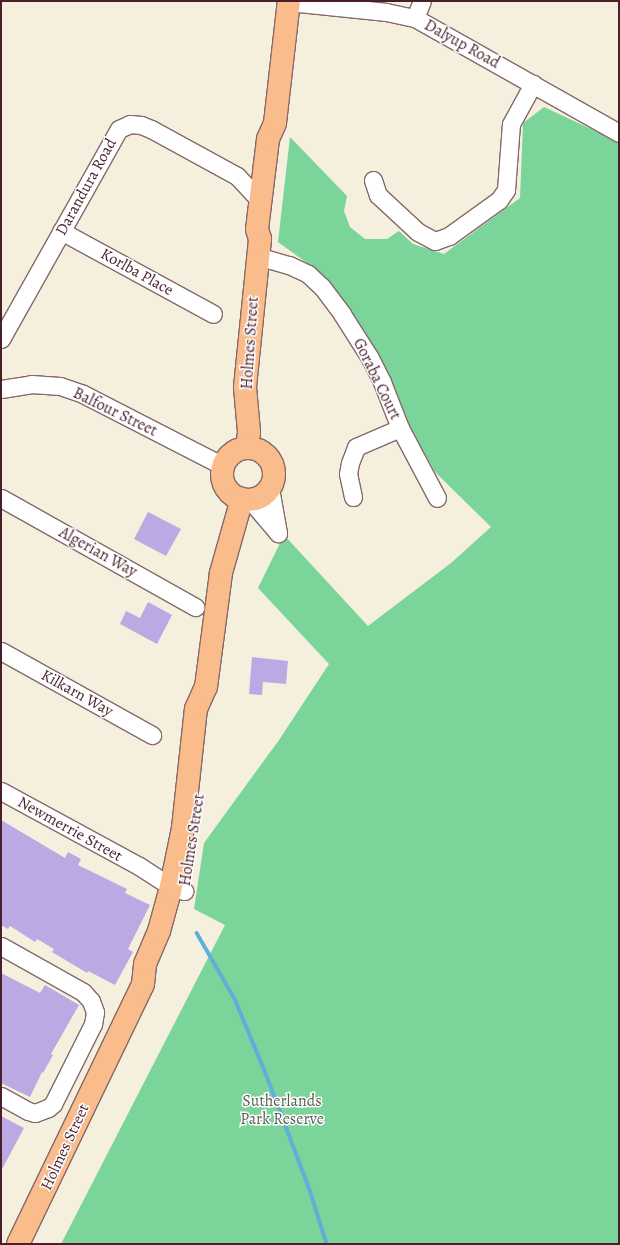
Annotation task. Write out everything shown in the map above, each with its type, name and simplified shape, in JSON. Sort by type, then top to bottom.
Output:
[{"type":"main road","name":"Holmes Street","points":[[258,247],[267,231],[278,142],[275,123],[289,1]]},
{"type":"main road","name":"Holmes Street","points":[[247,447],[249,432],[245,387],[258,247],[258,228],[268,139],[275,123]]},
{"type":"main road","points":[[247,447],[255,448],[268,457],[274,472],[270,488],[265,494],[246,500],[235,497],[225,486],[222,479],[223,466],[233,452],[247,447]]},
{"type":"main road","name":"Holmes Street","points":[[18,1244],[143,984],[145,964],[180,878],[183,828],[196,709],[206,687],[221,573],[246,500]]},
{"type":"street","name":"Dalyup Road","points":[[289,1],[386,12],[415,18],[619,133]]},
{"type":"street","points":[[415,18],[422,1]]},
{"type":"street","points":[[373,180],[378,195],[418,232],[435,241],[449,236],[499,200],[506,190],[511,124],[533,84]]},
{"type":"street","name":"Darandura Road","points":[[1,339],[119,129],[130,124],[141,125],[151,129],[236,176],[261,202]]},
{"type":"street","points":[[236,176],[248,174],[265,167]]},
{"type":"street","name":"Korlba Place","points":[[61,230],[213,314]]},
{"type":"street","name":"Goraba Court","points":[[258,247],[308,274],[322,287],[361,341],[382,382],[400,428],[437,498]]},
{"type":"street","name":"Balfour Street","points":[[1,387],[30,384],[66,388],[83,394],[223,466]]},
{"type":"street","points":[[353,497],[348,474],[350,463],[356,447],[400,428]]},
{"type":"street","points":[[246,500],[278,533],[270,488]]},
{"type":"street","name":"Algerian Way","points":[[1,498],[195,606]]},
{"type":"street","name":"Kilkarn Way","points":[[1,652],[152,735]]},
{"type":"street","name":"Newmerrie Street","points":[[1,791],[139,866],[180,878]]},
{"type":"street","points":[[1,946],[82,992],[91,1001],[95,1012],[93,1024],[53,1104],[48,1108],[35,1113],[28,1111],[1,1096]]},
{"type":"green space","name":"Sutherlands Park Reserve","points":[[544,107],[619,142],[619,1244],[61,1244],[225,925],[194,909],[204,843],[279,740],[329,664],[258,588],[284,535],[368,626],[451,563],[491,527],[435,472],[405,418],[365,333],[307,263],[278,242],[290,137],[347,196],[344,211],[350,227],[365,239],[387,239],[399,231],[413,244],[444,254],[520,198],[523,123]]},
{"type":"building","points":[[148,512],[181,529],[166,556],[134,539]]},
{"type":"building","points":[[148,602],[172,615],[157,644],[120,624],[126,611],[140,618]]},
{"type":"building","points":[[252,657],[288,661],[286,684],[263,682],[262,695],[249,694]]},
{"type":"building","points":[[1,820],[65,858],[68,852],[81,859],[78,865],[127,889],[125,893],[150,905],[128,949],[133,952],[115,985],[88,971],[87,973],[52,952],[54,949],[37,939],[35,942],[10,926],[8,929],[1,925]]},
{"type":"building","points":[[1,973],[40,993],[45,985],[79,1005],[51,1054],[53,1055],[43,1073],[42,1072],[30,1097],[1,1083]]},
{"type":"building","points":[[1,1116],[24,1128],[1,1171]]},
{"type":"waterway","points":[[197,933],[235,999],[267,1076],[310,1190],[327,1244]]}]
